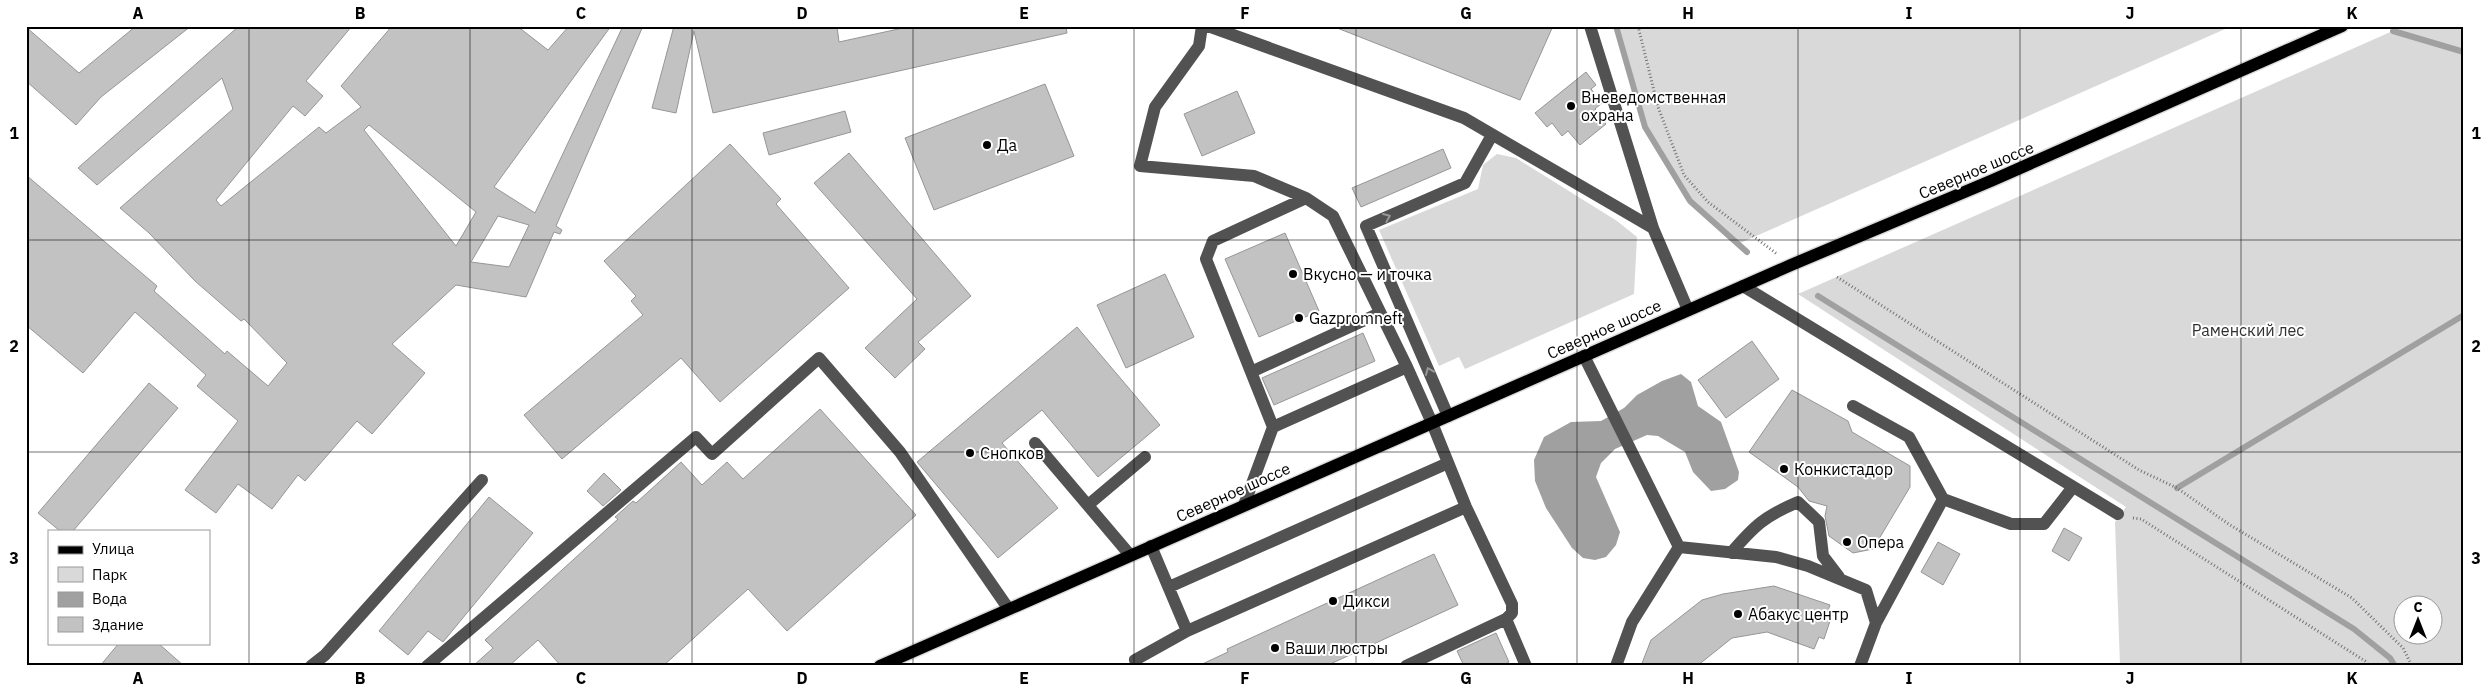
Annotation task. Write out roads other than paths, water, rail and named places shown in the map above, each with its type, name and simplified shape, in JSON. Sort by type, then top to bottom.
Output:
[{"type":"main road","name":"Северное шоссе","points":[[880,666],[1688,310],[1994,180],[2342,26]]},
{"type":"lane","points":[[1202,26],[1199,46],[1155,107],[1140,166],[1254,176],[1306,198],[1333,216],[1407,367],[1466,507],[1512,604],[1512,613],[1506,619],[1406,666]]},
{"type":"lane","points":[[1208,26],[1464,118],[1653,228]]},
{"type":"lane","points":[[1590,26],[1653,228],[1688,310]]},
{"type":"lane","points":[[1448,416],[1366,226],[1465,183],[1492,135]]},
{"type":"lane","points":[[1244,505],[1273,427],[1206,259],[1213,240],[1306,198]]},
{"type":"lane","points":[[1743,286],[2118,514]]},
{"type":"lane","points":[[1251,372],[1380,313]]},
{"type":"lane","points":[[1584,356],[1631,454],[1679,547]]},
{"type":"lane","points":[[427,666],[696,437],[712,454],[818,358],[900,452],[1008,608]]},
{"type":"lane","points":[[1273,427],[1407,367]]},
{"type":"lane","points":[[1853,406],[1909,437],[1942,499],[2011,524],[2044,524],[2074,487]]},
{"type":"lane","points":[[1035,442],[1130,555]]},
{"type":"lane","points":[[1088,505],[1145,457]]},
{"type":"lane","points":[[1169,587],[1448,463]]},
{"type":"lane","points":[[311,666],[325,655],[482,480]]},
{"type":"lane","points":[[1860,666],[1876,623],[1942,499]]},
{"type":"lane","points":[[1731,553],[1748,533],[1769,515],[1798,502],[1819,522],[1823,556],[1839,577]]},
{"type":"lane","points":[[1122,666],[1136,663],[1187,631],[1466,507]]},
{"type":"lane","points":[[1151,546],[1187,631]]},
{"type":"lane","points":[[1679,547],[1776,557],[1839,577],[1866,590],[1876,623]]},
{"type":"lane","points":[[1616,666],[1632,622],[1679,547]]},
{"type":"lane","points":[[1506,619],[1526,666]]},
{"type":"water","points":[[1681,374],[1691,382],[1698,406],[1721,422],[1739,472],[1738,480],[1725,489],[1711,491],[1693,472],[1685,452],[1658,436],[1647,435],[1615,449],[1601,463],[1596,477],[1620,532],[1616,545],[1606,557],[1595,560],[1583,558],[1572,548],[1546,508],[1535,481],[1534,460],[1544,437],[1571,422],[1601,421],[1624,408],[1637,395],[1662,381]]},
{"type":"waterway","points":[[1616,26],[1645,127],[1690,201],[1747,252]]},
{"type":"waterway","points":[[2393,31],[2464,52]]},
{"type":"waterway","points":[[1818,296],[2354,629],[2390,658],[2395,666]]},
{"type":"waterway","points":[[2177,488],[2464,315]]},
{"type":"place","name":"Вневедомственная охрана","points":[[1571,106]]},
{"type":"place","name":"Да","points":[[987,145]]},
{"type":"place","name":"Вкусно — и точка","points":[[1293,274]]},
{"type":"place","name":"Gazpromneft","points":[[1299,318]]},
{"type":"place","name":"Снопков","points":[[970,453]]},
{"type":"place","name":"Конкистадор","points":[[1784,469]]},
{"type":"place","name":"Опера","points":[[1847,542]]},
{"type":"place","name":"Дикси","points":[[1333,601]]},
{"type":"place","name":"Абакус центр","points":[[1738,614]]},
{"type":"place","name":"Ваши люстры","points":[[1275,648]]},
{"type":"park label","name":"Раменский лес","points":[[2248,330]]}]
